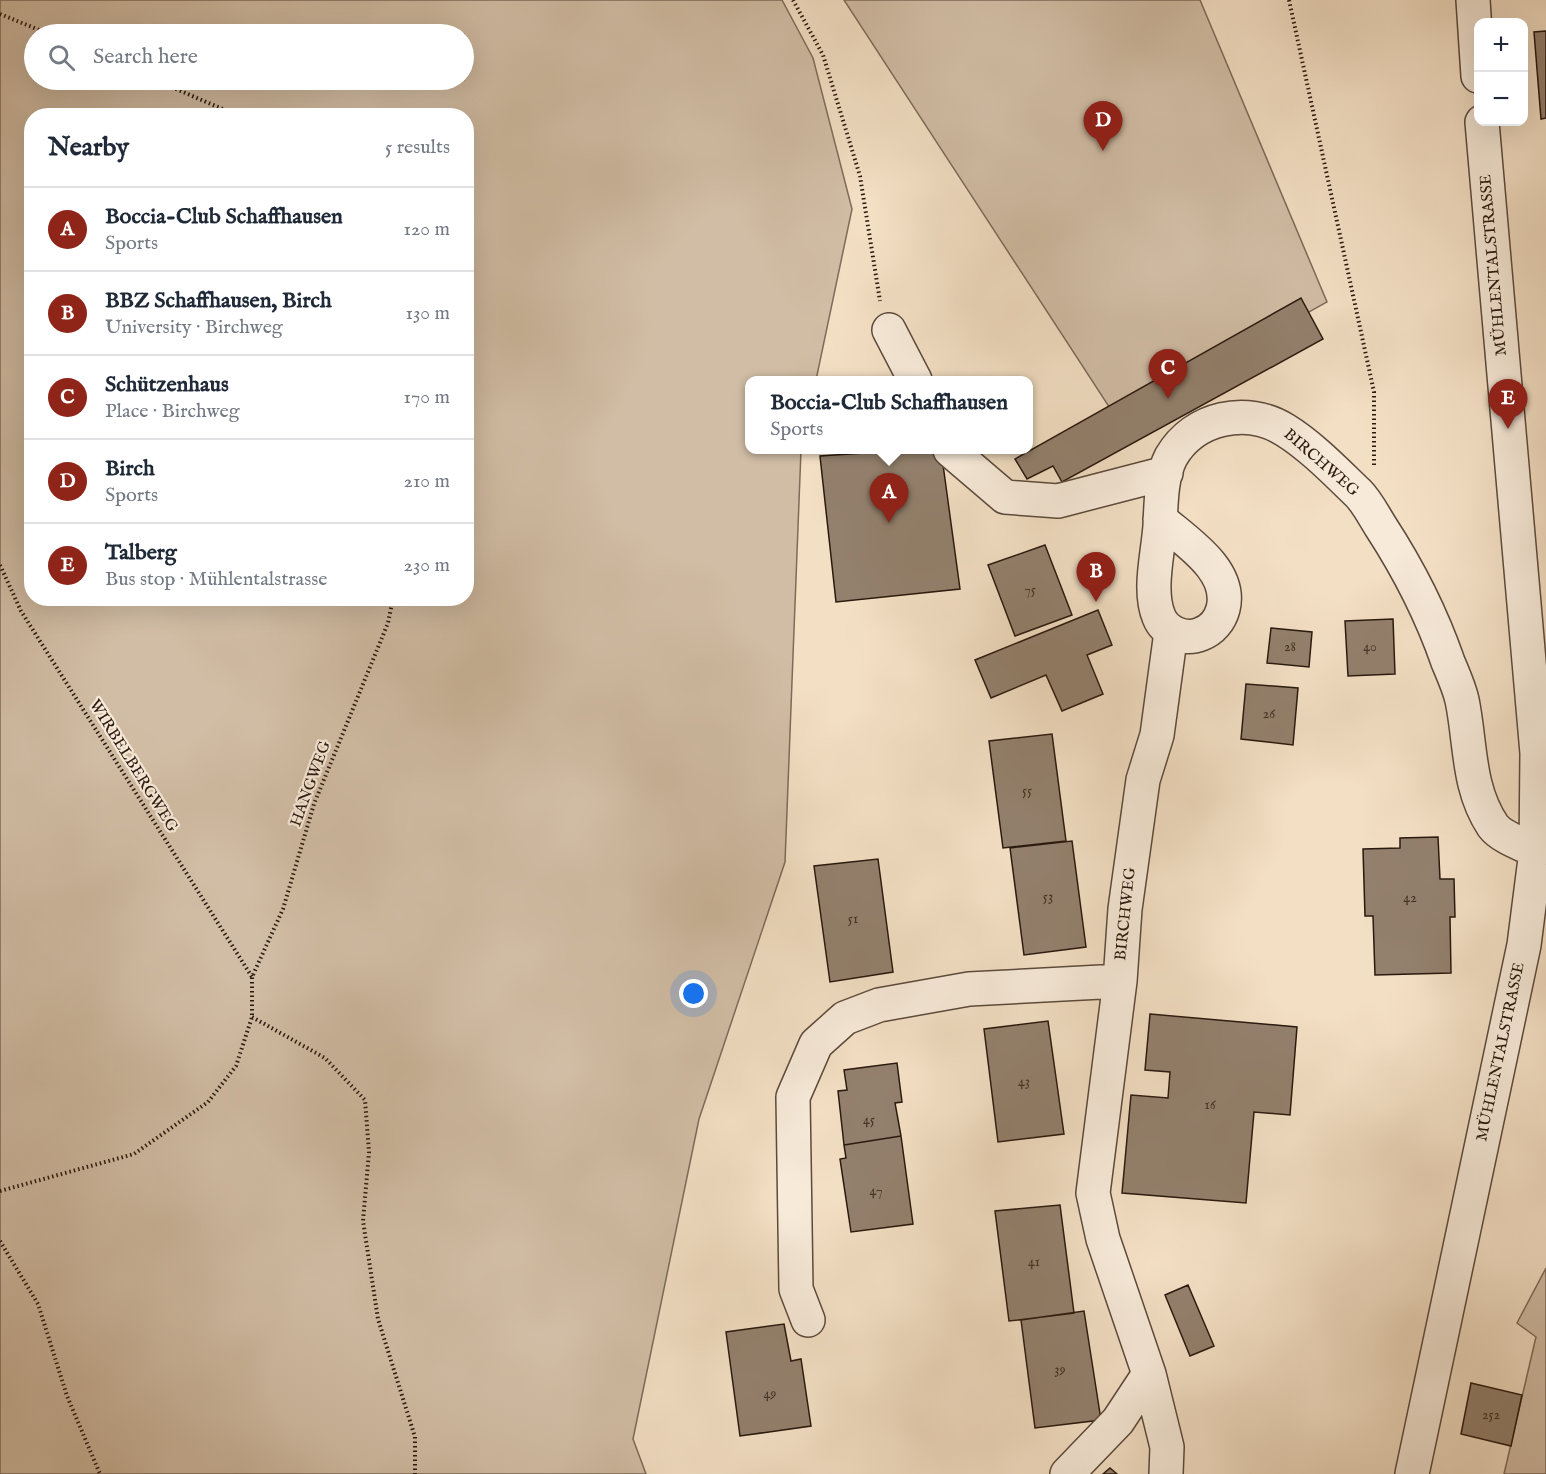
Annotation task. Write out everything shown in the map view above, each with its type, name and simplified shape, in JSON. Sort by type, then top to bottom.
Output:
[{"type":"street","points":[[1473,0],[1479,72]]},
{"type":"street","name":"MÜHLENTALSTRASSE","points":[[1412,1474],[1524,945],[1536,851],[1537,753],[1482,126]]},
{"type":"street","points":[[890,330],[913,376]]},
{"type":"street","name":"BIRCHWEG","points":[[1166,1474],[1167,1448],[1149,1374],[1103,1239],[1093,1194],[1120,981],[1125,909],[1143,780],[1157,735],[1171,632],[1159,618],[1155,600],[1160,519],[1166,473],[1171,457],[1185,439],[1203,424],[1233,417],[1261,420],[1285,430],[1360,496],[1404,562],[1433,620],[1462,698],[1474,786],[1495,828],[1536,851]]},
{"type":"street","points":[[955,454],[1005,497],[1058,501],[1166,473]]},
{"type":"street","points":[[1160,519],[1216,569],[1225,600],[1222,614],[1214,626],[1200,635],[1185,636],[1171,632]]},
{"type":"street","name":"BIRCHWEG","points":[[808,1320],[796,1289],[793,1096],[816,1044],[845,1018],[879,1005],[969,989],[1120,981]]},
{"type":"street","points":[[1066,1474],[1118,1421],[1149,1374]]},
{"type":"path","points":[[793,0],[823,56],[860,176],[878,291]]},
{"type":"path","points":[[1289,0],[1374,392],[1375,475],[1360,496]]},
{"type":"path","points":[[0,15],[24,24]]},
{"type":"path","points":[[178,90],[220,108]]},
{"type":"path","name":"WIRBELBERGWEG","points":[[0,564],[21,611],[252,977]]},
{"type":"path","name":"HANGWEG","points":[[252,977],[283,909],[314,804],[388,622],[391,606]]},
{"type":"path","points":[[0,1191],[134,1154],[208,1102],[236,1066],[252,1017],[252,977]]},
{"type":"path","points":[[252,1017],[325,1058],[365,1100],[369,1152],[363,1221],[378,1318],[415,1437],[415,1474]]},
{"type":"path","points":[[0,1241],[38,1305],[68,1396],[100,1474]]},
{"type":"shaded area","points":[[0,0],[782,0],[813,58],[852,209],[817,376],[745,376],[745,454],[801,454],[785,862],[699,1119],[633,1439],[646,1474],[0,1474]]},
{"type":"shaded area","points":[[844,0],[1200,0],[1327,302],[1117,419]]},
{"type":"shaded area","points":[[1546,1268],[1546,1474],[1504,1474],[1536,1337],[1517,1323]]},
{"type":"building","points":[[1546,31],[1546,118],[1541,119],[1534,32]]},
{"type":"building","points":[[1301,298],[1323,339],[1062,482],[1053,466],[1027,479],[1015,459],[1024,454],[1033,454],[1033,449]]},
{"type":"building","points":[[942,454],[960,589],[836,602],[820,456]]},
{"type":"building","points":[[1045,545],[1072,615],[1015,636],[988,565]]},
{"type":"building","points":[[1098,610],[1112,645],[1087,655],[1103,694],[1062,711],[1046,675],[991,698],[975,660]]},
{"type":"building","points":[[1393,619],[1395,674],[1348,676],[1345,621]]},
{"type":"building","points":[[1271,628],[1312,632],[1309,667],[1267,663]]},
{"type":"building","points":[[1246,684],[1298,688],[1293,745],[1241,739]]},
{"type":"building","points":[[1052,734],[1066,841],[1003,848],[989,741]]},
{"type":"building","points":[[1438,837],[1440,879],[1454,879],[1455,917],[1450,917],[1451,973],[1375,975],[1373,916],[1365,916],[1363,849],[1400,848],[1400,838]]},
{"type":"building","points":[[1072,841],[1086,947],[1024,955],[1010,848]]},
{"type":"building","points":[[878,859],[893,972],[830,982],[814,866]]},
{"type":"building","points":[[1150,1014],[1297,1027],[1290,1115],[1254,1112],[1246,1203],[1122,1193],[1131,1095],[1168,1098],[1170,1072],[1145,1070]]},
{"type":"building","points":[[1048,1021],[1064,1134],[998,1142],[984,1029]]},
{"type":"building","points":[[897,1063],[902,1102],[895,1103],[901,1136],[844,1145],[838,1091],[847,1090],[844,1070]]},
{"type":"building","points":[[901,1136],[913,1224],[851,1232],[840,1159],[846,1158],[844,1145]]},
{"type":"building","points":[[1060,1205],[1074,1313],[1009,1321],[995,1211]]},
{"type":"building","points":[[1188,1285],[1214,1346],[1190,1356],[1165,1295]]},
{"type":"building","points":[[1084,1311],[1101,1420],[1035,1428],[1021,1320]]},
{"type":"building","points":[[784,1324],[791,1361],[801,1359],[811,1426],[740,1436],[726,1332]]},
{"type":"building","points":[[1471,1383],[1522,1395],[1511,1446],[1461,1434]]},
{"type":"building","points":[[1110,1468],[1117,1474],[1103,1474]]},
{"type":"place","name":"Birch","points":[[1103,151]]},
{"type":"place","name":"Schützenhaus","points":[[1168,399]]},
{"type":"place","name":"Talberg","points":[[1508,429]]},
{"type":"place","name":"Boccia-Club Schaffhausen","points":[[889,523]]},
{"type":"place","name":"BBZ Schaffhausen, Birch","points":[[1096,602]]}]
